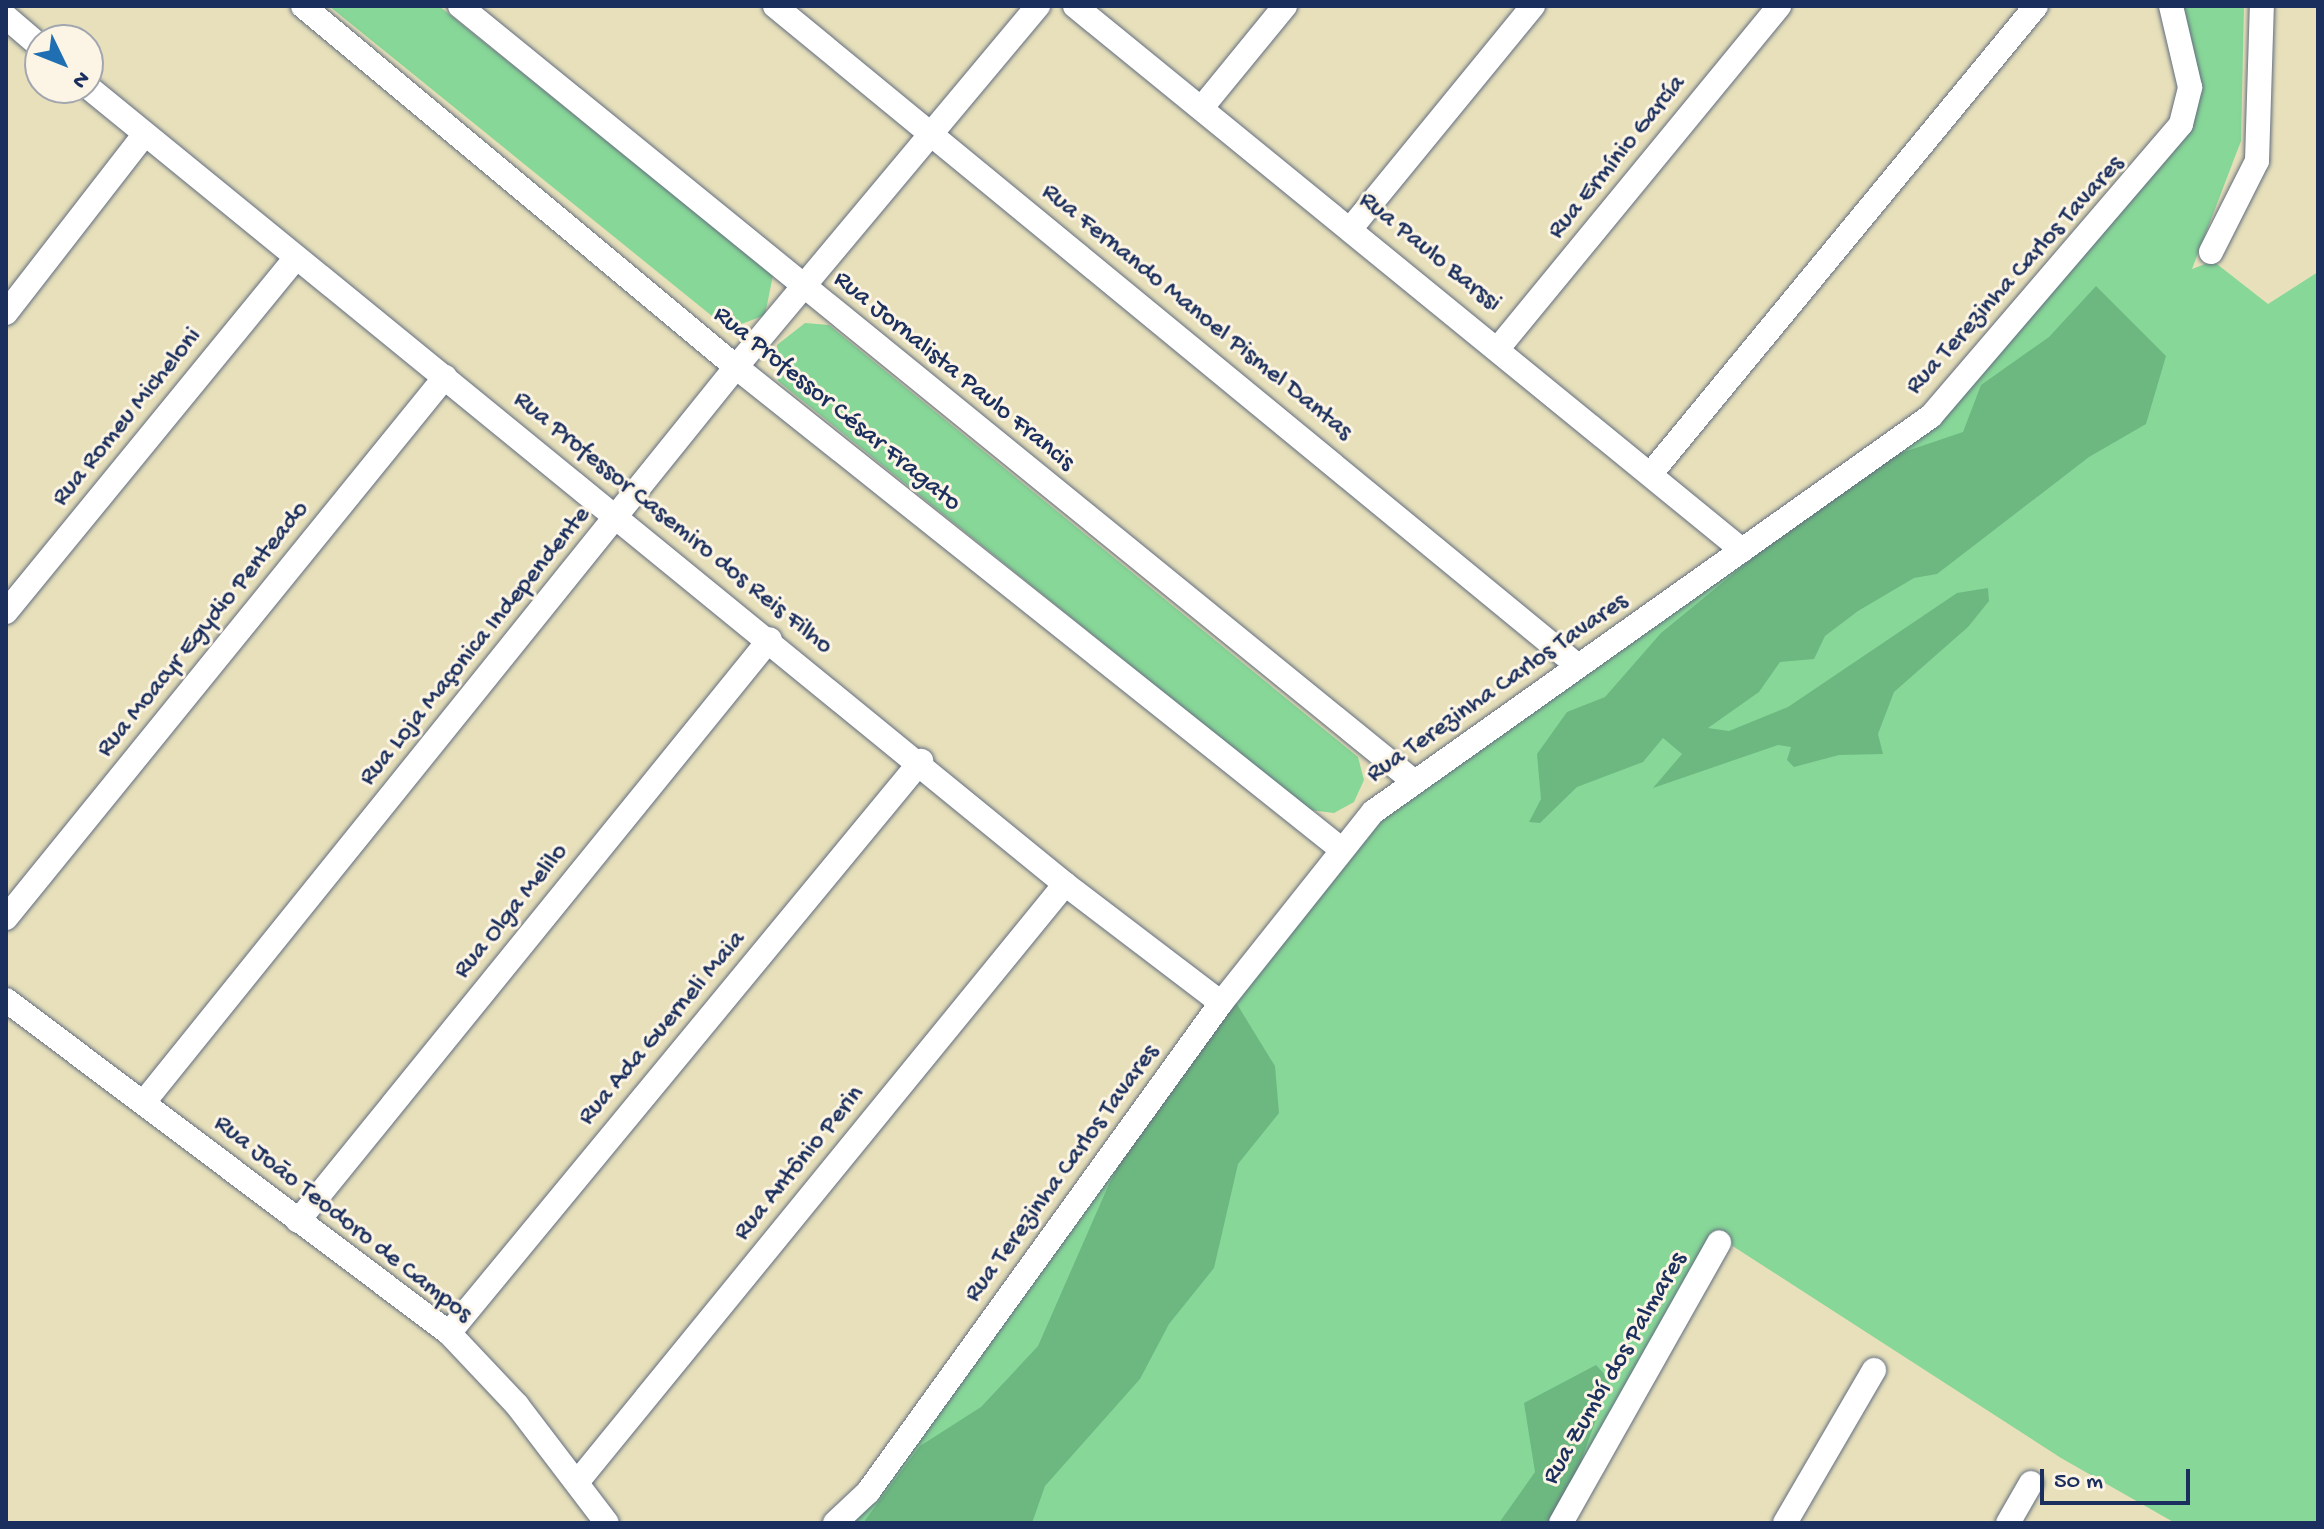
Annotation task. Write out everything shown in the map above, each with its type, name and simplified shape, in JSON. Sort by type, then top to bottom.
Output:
[{"type":"street","name":"Rua Professor César Fragato","points":[[303,6],[736,367],[1341,849]]},
{"type":"street","name":"Rua Jornalista Paulo Francis","points":[[460,6],[1412,780]]},
{"type":"street","name":"Rua Loja Maçonica Independente","points":[[144,1102],[736,367],[1038,6]]},
{"type":"street","name":"Rua Paulo Barssi","points":[[1075,6],[1204,105],[1500,346],[1653,471],[1742,550]]},
{"type":"street","points":[[1204,105],[1285,6]]},
{"type":"street","points":[[1352,227],[1533,6]]},
{"type":"street","name":"Rua Ermínio García","points":[[1500,346],[1779,6]]},
{"type":"street","points":[[1653,471],[2036,6]]},
{"type":"street","name":"Rua Terezinha Carlos Tavares","points":[[835,1523],[868,1492],[1221,1003],[1341,849],[1412,780],[1931,416],[2162,154],[2188,108],[2190,87],[2171,6]]},
{"type":"street","points":[[2211,252],[2257,161],[2262,6]]},
{"type":"street","name":"Rua Fernando Manoel Pismel Dantas","points":[[784,9],[1578,666]]},
{"type":"street","points":[[6,17],[24,32]]},
{"type":"street","name":"Rua Professor Casemiro dos Reis Filho","points":[[104,101],[294,260],[445,377],[921,761],[1065,884],[1221,1003]]},
{"type":"street","points":[[6,313],[144,135]]},
{"type":"street","name":"Rua Romeu Micheloni","points":[[6,612],[294,260]]},
{"type":"street","name":"Rua Moacyr Egydio Penteado","points":[[6,918],[445,377]]},
{"type":"street","name":"Rua Olga Melilo","points":[[298,1221],[770,639]]},
{"type":"street","name":"Rua Ada Guerneli Maia","points":[[449,1333],[921,761]]},
{"type":"street","name":"Rua Antônio Perin","points":[[579,1480],[1065,884]]},
{"type":"street","name":"Rua João Teodoro de Campos","points":[[6,1000],[449,1333],[579,1480],[607,1523]]},
{"type":"street","name":"Rua Zumbí dos Palmares","points":[[1561,1523],[1719,1243]]},
{"type":"street","points":[[1785,1523],[1874,1370]]},
{"type":"street","points":[[2008,1523],[2031,1483]]},
{"type":"green space","points":[[329,6],[439,6],[773,275],[765,315],[728,329]]},
{"type":"green space","points":[[2171,6],[2244,6],[2241,141],[2192,269],[2213,261],[2268,304],[2318,272],[2318,1523],[2175,1523],[2061,1458],[1714,1234],[1554,1523],[835,1523],[1341,849],[1931,416],[2181,124]]},
{"type":"green space","points":[[2096,286],[2166,356],[2146,424],[2089,457],[1937,574],[1914,578],[1858,611],[1825,636],[1814,659],[1780,662],[1759,692],[1708,728],[1729,731],[1788,707],[1957,593],[1988,588],[1989,601],[1968,627],[1894,692],[1878,734],[1883,754],[1839,755],[1794,767],[1787,760],[1791,747],[1778,745],[1653,788],[1682,754],[1663,738],[1643,762],[1577,787],[1540,823],[1529,822],[1541,799],[1537,754],[1567,712],[1605,697],[1661,633],[1805,515],[1898,454],[1963,432],[1981,385],[2049,337]]},
{"type":"green space","points":[[805,323],[829,325],[1358,757],[1364,780],[1354,802],[1334,813],[1310,810],[778,381],[777,345]]},
{"type":"green space","points":[[1227,988],[1275,1066],[1279,1113],[1238,1164],[1214,1268],[1169,1324],[1140,1379],[1045,1486],[1032,1523],[863,1523],[920,1446],[981,1407],[1038,1346],[1109,1184],[1204,1005]]},
{"type":"green space","points":[[1596,1365],[1610,1380],[1572,1486],[1549,1523],[1499,1523],[1535,1472],[1524,1403]]}]
